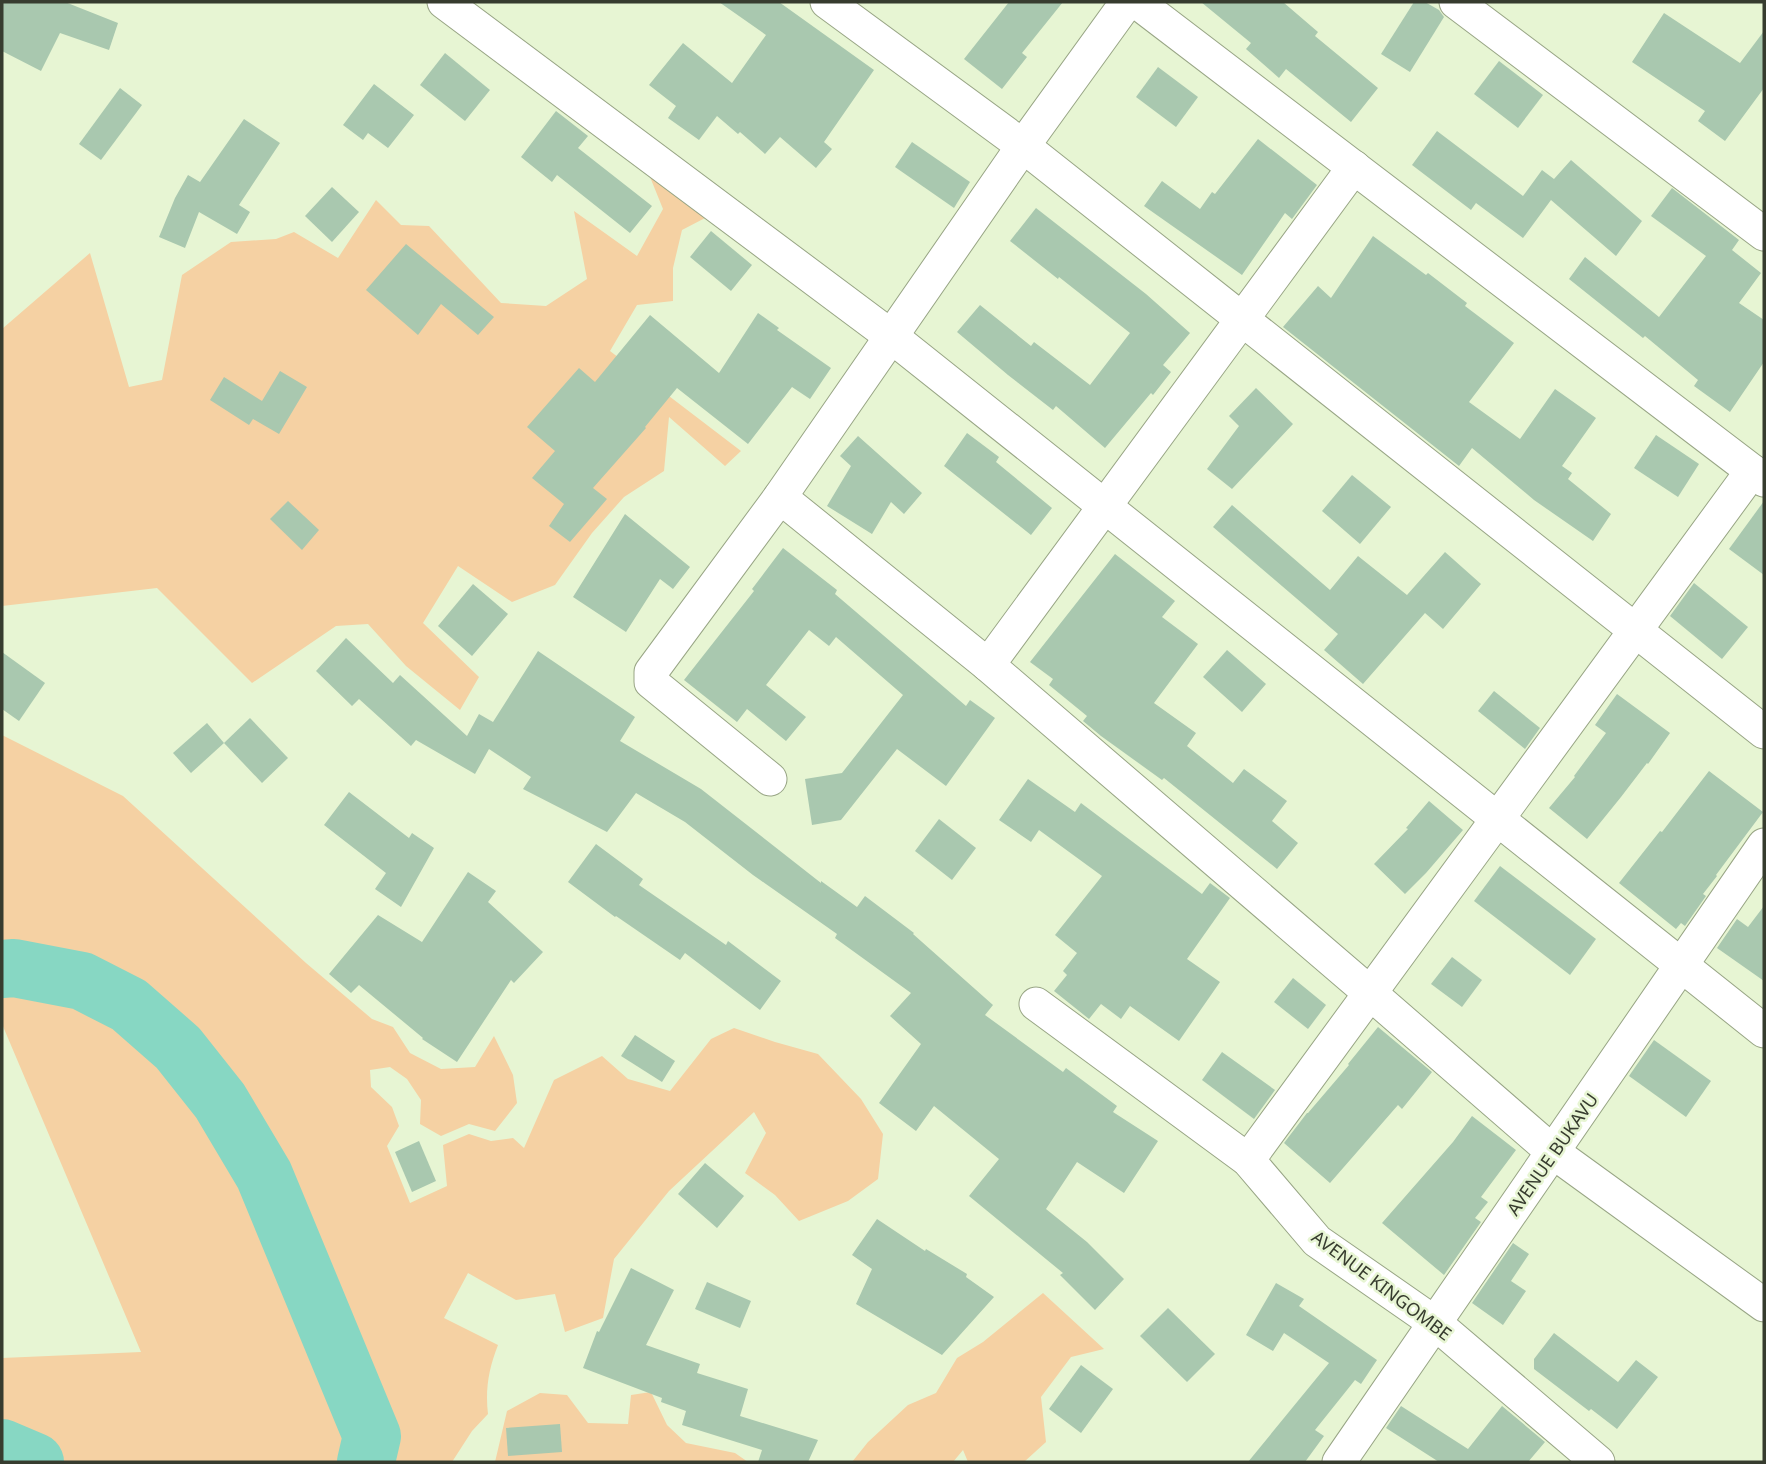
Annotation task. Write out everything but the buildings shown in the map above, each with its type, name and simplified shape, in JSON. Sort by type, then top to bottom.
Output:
[{"type":"street","points":[[444,2],[892,337],[1764,1031]]},
{"type":"street","points":[[827,2],[1023,146],[1764,732]]},
{"type":"street","points":[[770,779],[651,682],[651,672],[780,497],[1023,146],[1127,2]]},
{"type":"street","points":[[1137,2],[1758,476],[1636,631],[1248,1160]]},
{"type":"street","points":[[1456,2],[1764,234]]},
{"type":"street","points":[[988,665],[1354,167]]},
{"type":"street","points":[[780,497],[988,665],[1553,1152],[1764,1305]]},
{"type":"street","name":"AVENUE BUKAVU","points":[[1339,1462],[1764,845]]},
{"type":"street","name":"AVENUE KINGOMBE","points":[[1037,1004],[1248,1160],[1317,1241],[1435,1322],[1598,1462]]},
{"type":"shaded area","points":[[648,172],[707,217],[682,230],[673,268],[673,301],[637,305],[610,351],[741,451],[725,466],[669,417],[664,471],[624,497],[592,533],[555,585],[512,602],[458,566],[423,623],[479,677],[460,710],[406,666],[368,624],[336,626],[252,683],[157,588],[2,606],[2,329],[90,253],[129,387],[162,380],[182,275],[231,242],[276,239],[294,232],[338,258],[376,200],[401,225],[429,226],[501,303],[546,306],[587,279],[574,211],[637,256],[663,209]]},
{"type":"shaded area","points":[[2,735],[123,796],[306,963],[372,1019],[393,1027],[410,1053],[441,1069],[475,1067],[494,1036],[513,1075],[517,1103],[495,1131],[469,1124],[441,1136],[420,1124],[421,1100],[407,1079],[390,1067],[370,1070],[371,1087],[392,1107],[399,1126],[387,1146],[410,1203],[447,1186],[443,1145],[469,1134],[491,1141],[513,1138],[524,1148],[554,1080],[602,1056],[628,1079],[670,1091],[711,1039],[734,1028],[818,1054],[861,1099],[883,1134],[878,1179],[848,1201],[799,1221],[775,1195],[745,1173],[766,1133],[754,1112],[669,1191],[614,1259],[603,1318],[565,1332],[555,1294],[516,1300],[468,1273],[444,1318],[498,1345],[489,1379],[488,1414],[472,1431],[452,1462],[2,1462],[2,1358],[141,1352],[2,1024]]},
{"type":"shaded area","points":[[1043,1293],[1104,1349],[1071,1357],[1041,1397],[1046,1442],[1024,1462],[968,1462],[963,1450],[953,1462],[852,1462],[868,1442],[908,1405],[936,1393],[957,1358],[983,1342]]},
{"type":"shaded area","points":[[651,1392],[667,1425],[686,1443],[735,1453],[748,1462],[495,1462],[507,1411],[540,1393],[567,1395],[588,1423],[628,1424],[631,1395]]},
{"type":"waterway","points":[[2,969],[14,968],[82,981],[129,1005],[178,1048],[220,1101],[264,1175],[372,1436],[366,1462]]},
{"type":"waterway","points":[[2,1448],[35,1462]]}]
